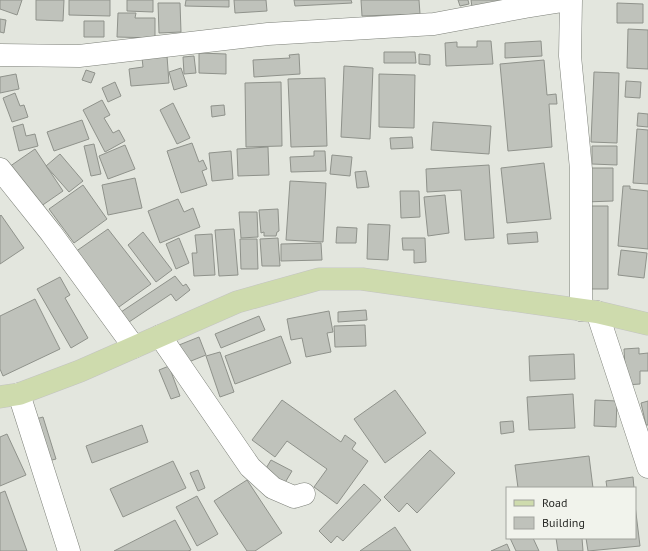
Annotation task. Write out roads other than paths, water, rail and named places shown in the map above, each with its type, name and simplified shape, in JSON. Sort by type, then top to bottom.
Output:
[{"type":"main road","points":[[7,398],[80,372],[237,302],[319,279],[362,279],[589,311],[648,324]]},
{"type":"street","points":[[0,55],[79,56],[268,34],[434,24],[570,0],[570,56],[580,169],[589,311],[648,467]]},
{"type":"street","points":[[0,169],[51,233],[134,347]]},
{"type":"street","points":[[160,336],[250,467],[274,488],[294,497],[304,494]]},
{"type":"street","points":[[7,398],[69,551]]}]
